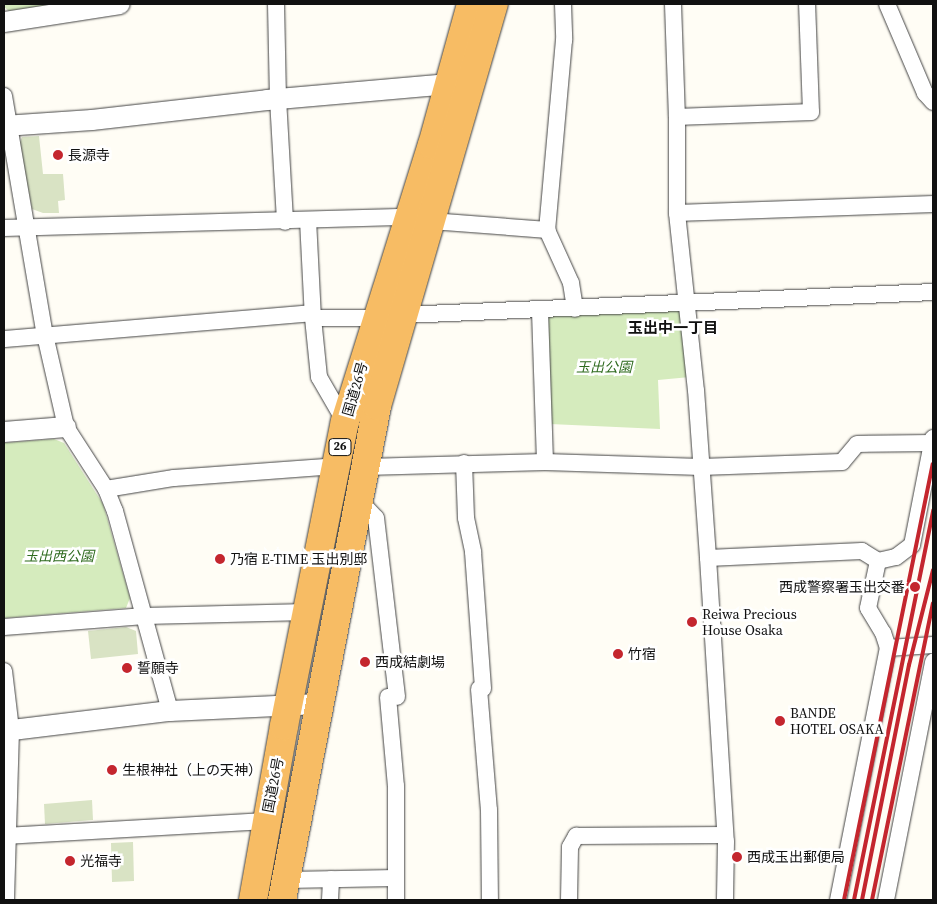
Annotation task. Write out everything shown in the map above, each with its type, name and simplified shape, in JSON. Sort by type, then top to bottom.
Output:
[{"type":"highway","name":"国道26号","points":[[284,890],[377,406],[403,315],[420,219],[449,84],[471,4]]},
{"type":"highway","name":"国道26号","points":[[253,900],[288,705],[345,422],[377,318],[420,219],[494,4]]},
{"type":"street","points":[[4,22],[120,4]]},
{"type":"street","points":[[276,4],[278,99],[285,222]]},
{"type":"street","points":[[563,4],[564,40],[548,230],[571,283],[575,309]]},
{"type":"street","points":[[673,4],[677,117],[677,214],[687,302],[708,558],[726,835],[724,900]]},
{"type":"street","points":[[677,117],[811,112],[807,4]]},
{"type":"street","points":[[887,4],[924,93],[933,102]]},
{"type":"street","points":[[6,126],[92,120],[278,99],[449,84]]},
{"type":"street","points":[[4,96],[6,126],[26,226],[44,335],[66,427],[106,490],[115,511],[170,711]]},
{"type":"street","points":[[677,214],[933,204]]},
{"type":"street","points":[[4,228],[26,226],[420,219],[548,230]]},
{"type":"street","points":[[308,220],[313,316],[319,376],[345,422]]},
{"type":"street","points":[[403,315],[540,311],[687,302],[933,292]]},
{"type":"street","points":[[540,311],[546,462]]},
{"type":"street","points":[[4,339],[313,316],[377,318]]},
{"type":"street","points":[[4,432],[66,427]]},
{"type":"street","points":[[366,467],[546,462],[700,467],[842,462],[857,444],[933,440],[912,545],[896,557],[878,562]]},
{"type":"street","points":[[464,463],[466,518],[473,552],[489,810],[490,900]]},
{"type":"street","points":[[106,490],[174,478],[336,466]]},
{"type":"street","points":[[360,500],[376,518],[392,697],[396,786],[396,900]]},
{"type":"street","points":[[708,558],[862,551],[878,562]]},
{"type":"street","points":[[838,900],[888,648],[884,633],[868,608],[878,562]]},
{"type":"street","points":[[4,627],[145,616],[307,612]]},
{"type":"street","points":[[888,648],[933,645]]},
{"type":"street","points":[[886,900],[933,662]]},
{"type":"street","points":[[4,671],[7,731],[6,900]]},
{"type":"street","points":[[7,731],[170,711],[319,704]]},
{"type":"street","points":[[6,836],[266,821]]},
{"type":"street","points":[[569,900],[570,847],[576,836],[726,835]]},
{"type":"street","points":[[284,890],[331,879],[396,878]]},
{"type":"street","points":[[330,900],[331,879]]},
{"type":"green space","points":[[4,4],[56,4],[9,11],[4,7]]},
{"type":"green space","points":[[39,136],[43,174],[63,174],[65,200],[58,201],[59,213],[43,213],[32,209],[19,145],[22,137]]},
{"type":"green space","name":"玉出公園","points":[[678,308],[684,312],[690,377],[658,380],[660,429],[550,424],[546,314]]},
{"type":"green space","name":"玉出西公園","points":[[54,439],[64,443],[103,504],[130,598],[126,608],[4,618],[4,443]]},
{"type":"green space","points":[[126,627],[136,631],[138,654],[91,659],[88,631]]},
{"type":"green space","points":[[92,800],[93,820],[45,824],[44,804]]},
{"type":"green space","points":[[133,842],[134,881],[112,882],[111,843]]},
{"type":"railway","points":[[844,900],[933,464]]},
{"type":"railway","points":[[854,900],[933,510]]},
{"type":"railway","points":[[862,900],[909,665],[933,570]]},
{"type":"railway","points":[[872,900],[933,603]]},
{"type":"place","name":"長源寺","points":[[58,155]]},
{"type":"place","name":"乃宿 E-TIME 玉出別邸","points":[[220,559]]},
{"type":"place","name":"西成警察署玉出交番","points":[[915,587]]},
{"type":"place","name":"Reiwa Precious House Osaka","points":[[692,622]]},
{"type":"place","name":"竹宿","points":[[618,654]]},
{"type":"place","name":"西成結劇場","points":[[365,662]]},
{"type":"place","name":"誓願寺","points":[[127,668]]},
{"type":"place","name":"BANDE HOTEL OSAKA","points":[[780,721]]},
{"type":"place","name":"生根神社（上の天神）","points":[[112,770]]},
{"type":"place","name":"西成玉出郵便局","points":[[737,857]]},
{"type":"place","name":"光福寺","points":[[70,861]]},
{"type":"district","name":"玉出中一丁目","points":[[673,328]]}]
